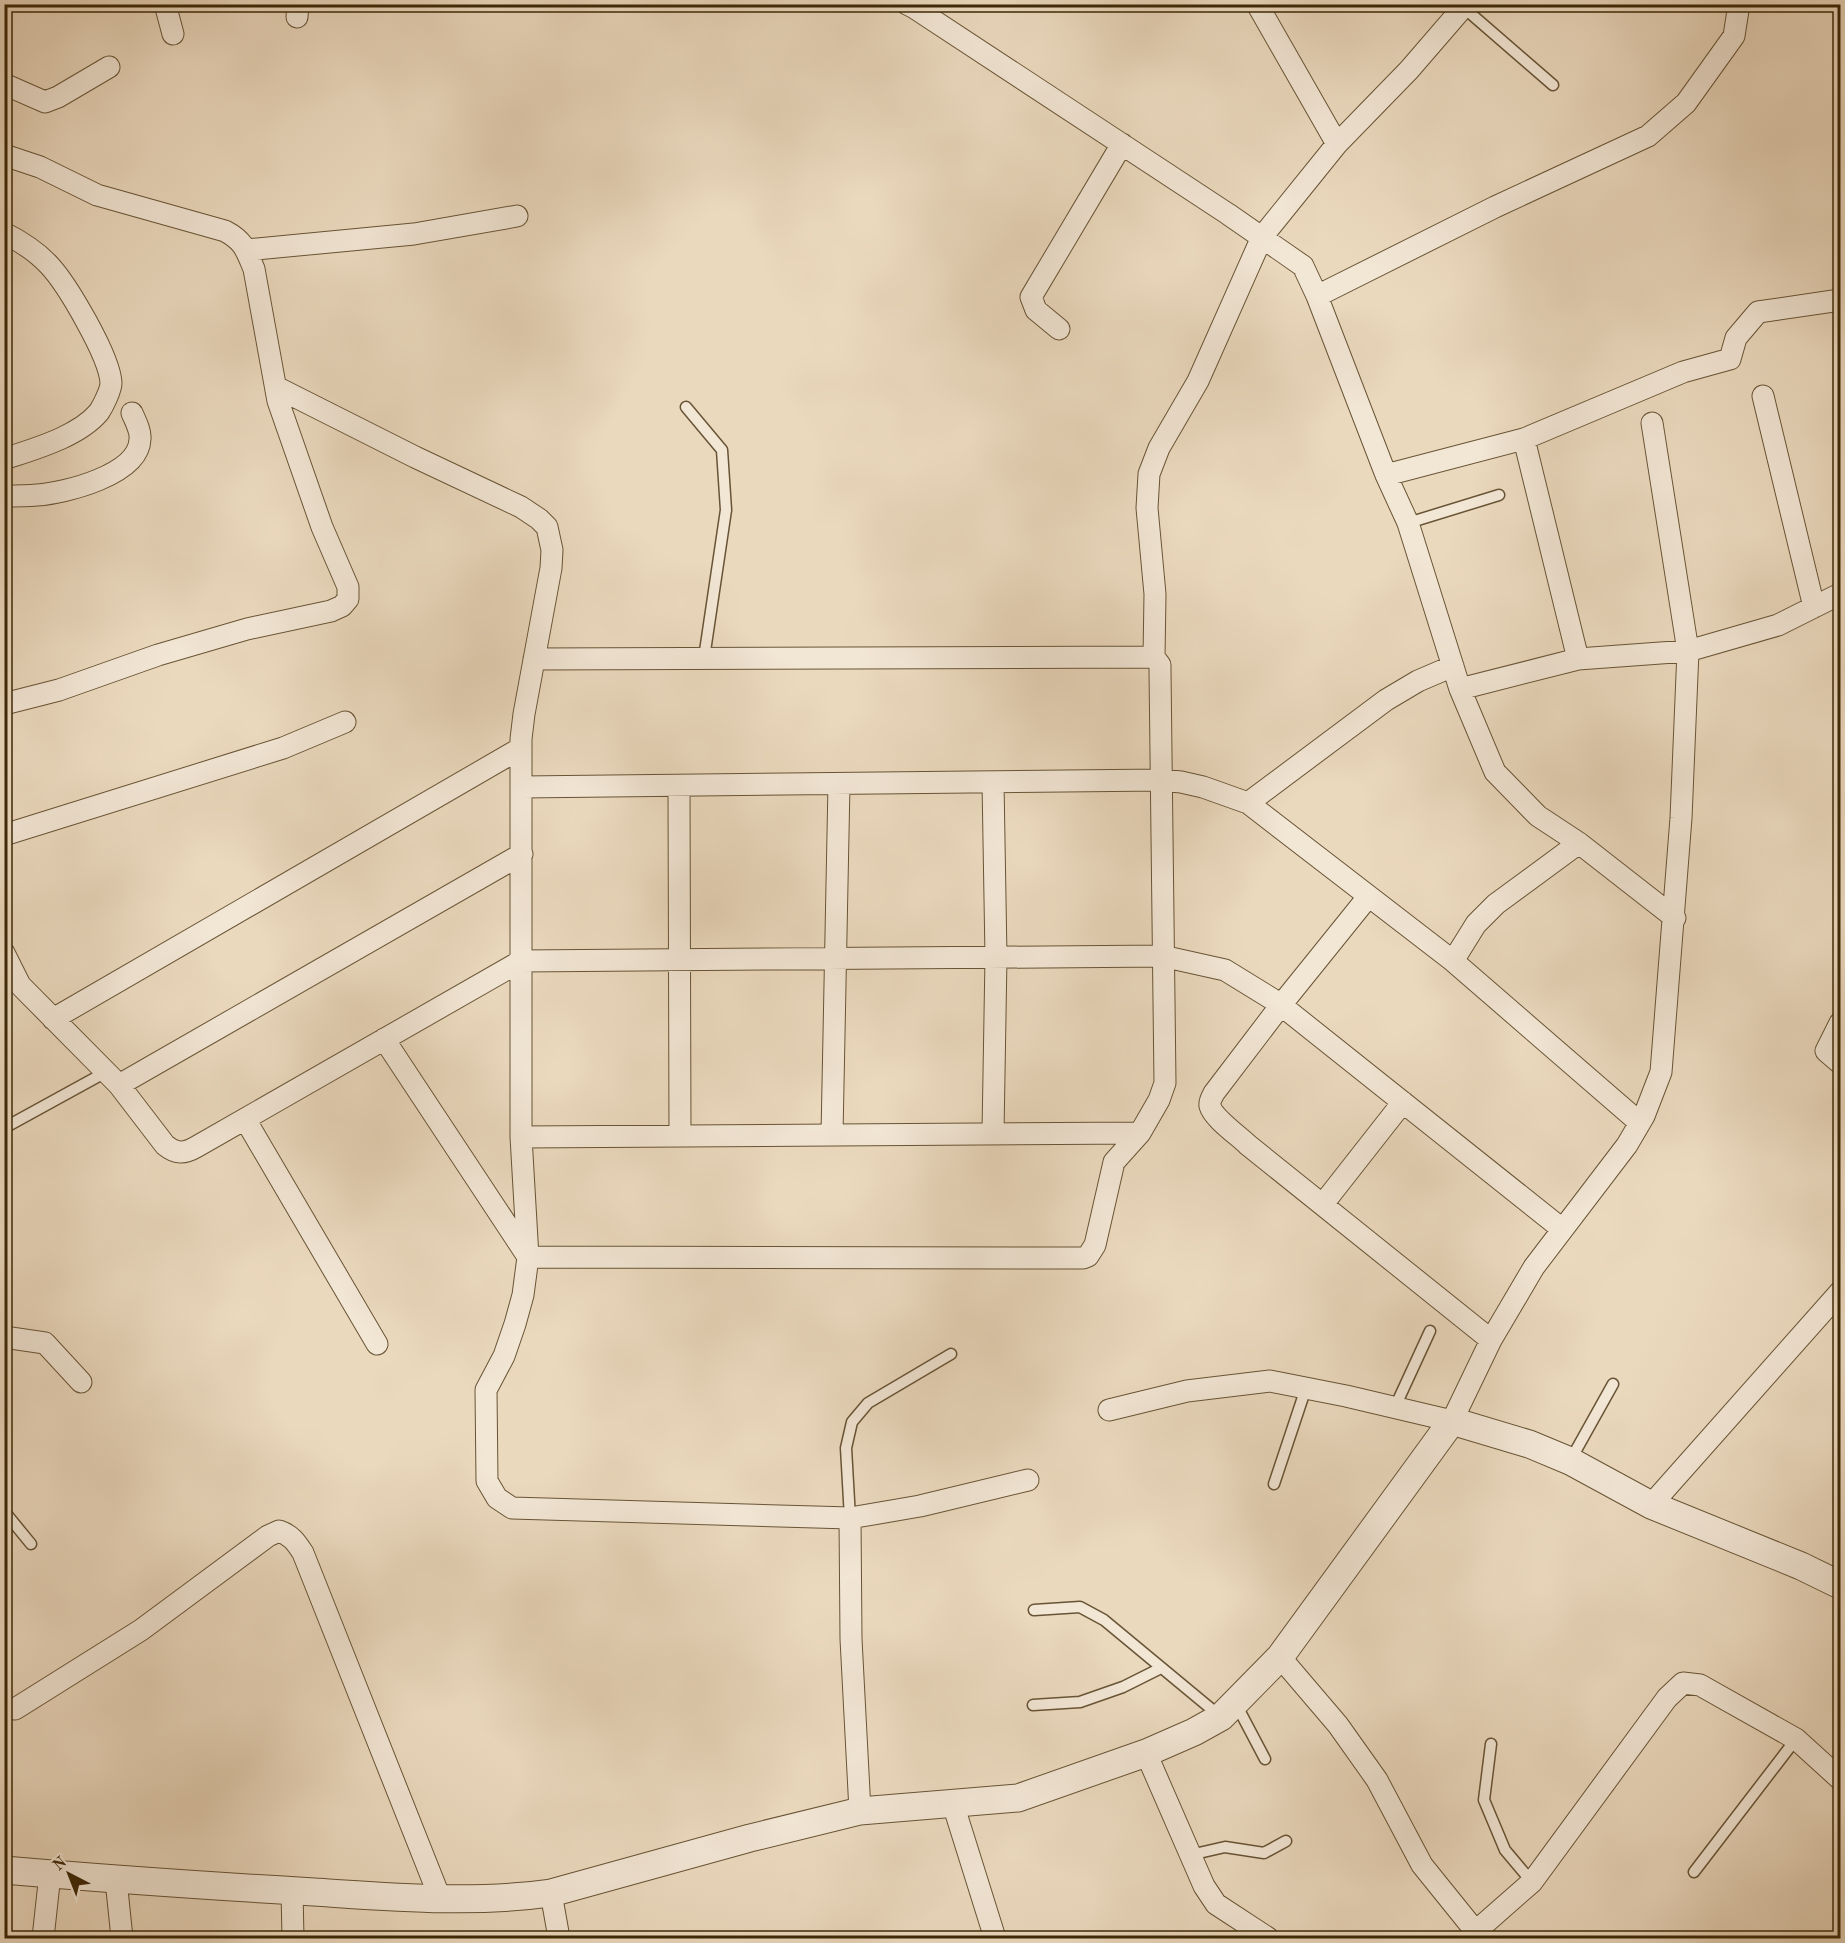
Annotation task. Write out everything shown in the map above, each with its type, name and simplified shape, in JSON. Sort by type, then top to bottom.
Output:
[{"type":"street","points":[[165,4],[173,34]]},
{"type":"street","points":[[907,4],[1122,144],[1303,266],[1317,296],[1386,475],[1408,523],[1460,689],[1495,772],[1510,790],[1538,816],[1579,843],[1675,918]]},
{"type":"street","points":[[1257,4],[1337,144]]},
{"type":"street","points":[[1317,296],[1495,207],[1648,136],[1686,103],[1734,36],[1739,4]]},
{"type":"street","points":[[528,1257],[1083,1258],[1088,1256],[1095,1245],[1114,1162],[1140,1133],[1160,1100],[1165,1083],[1160,665],[1154,657],[1155,594],[1147,508],[1149,474],[1159,448],[1198,381],[1262,237],[1337,144],[1409,70],[1465,6]]},
{"type":"street","points":[[4,84],[45,102],[58,97],[109,67]]},
{"type":"street","points":[[1059,329],[1036,310],[1031,297],[1122,144]]},
{"type":"street","points":[[4,156],[40,167],[97,195],[225,231],[238,238],[254,269],[278,400],[322,527],[348,587],[348,598],[342,606],[331,611],[247,629],[158,655],[59,690],[4,704]]},
{"type":"street","points":[[246,250],[414,234],[517,216]]},
{"type":"street","points":[[4,233],[18,240],[49,265],[91,328],[106,361],[111,384],[99,412],[81,427],[50,444],[4,459]]},
{"type":"street","points":[[1386,475],[1524,439],[1683,372],[1730,359],[1736,338],[1758,312],[1840,300]]},
{"type":"street","points":[[276,387],[416,458],[521,507],[539,519],[546,527],[552,550],[552,568],[524,714],[521,748],[521,1137],[528,1257],[515,1324],[504,1356],[486,1390],[487,1481],[497,1498],[512,1508],[850,1518],[920,1506],[1028,1480]]},
{"type":"street","points":[[1763,396],[1814,608]]},
{"type":"street","points":[[4,496],[38,495],[82,486],[106,478],[133,459],[141,440],[132,413]]},
{"type":"street","points":[[4,1870],[116,1880],[292,1891],[440,1898],[523,1897],[551,1893],[860,1810],[1018,1798],[1146,1753],[1194,1732],[1228,1710],[1280,1657],[1452,1421],[1491,1340],[1534,1267],[1627,1144],[1640,1123],[1661,1072],[1675,918],[1688,651],[1652,423]]},
{"type":"street","points":[[1524,439],[1578,659]]},
{"type":"street","points":[[1460,689],[1578,659],[1688,651],[1778,625],[1840,594]]},
{"type":"street","points":[[534,659],[1154,657]]},
{"type":"street","points":[[1248,803],[1386,700],[1418,681],[1453,666]]},
{"type":"street","points":[[4,835],[283,748],[345,722]]},
{"type":"street","points":[[53,1019],[521,748]]},
{"type":"street","points":[[522,787],[1161,780],[1203,787],[1248,803],[1453,962],[1640,1123]]},
{"type":"street","points":[[993,782],[996,957],[993,1134]]},
{"type":"street","points":[[832,1135],[839,784]]},
{"type":"street","points":[[679,786],[680,1136]]},
{"type":"street","points":[[1453,962],[1476,924],[1496,904],[1579,843]]},
{"type":"street","points":[[113,1079],[522,854]]},
{"type":"street","points":[[1368,897],[1214,1093],[1210,1100],[1210,1107],[1214,1114],[1248,1145],[1491,1340]]},
{"type":"street","points":[[4,953],[20,985],[113,1079],[165,1144],[172,1151],[180,1153],[188,1152],[521,961],[1162,956],[1225,970],[1281,1005],[1562,1229]]},
{"type":"street","points":[[1840,1023],[1826,1051],[1840,1063]]},
{"type":"street","points":[[384,1040],[528,1257]]},
{"type":"street","points":[[1323,1204],[1403,1102]]},
{"type":"street","points":[[245,1119],[377,1344]]},
{"type":"street","points":[[521,1137],[1140,1133]]},
{"type":"street","points":[[1651,1505],[1840,1292]]},
{"type":"street","points":[[4,1337],[45,1343],[81,1382]]},
{"type":"street","points":[[1109,1410],[1187,1391],[1270,1381],[1395,1407],[1529,1444],[1570,1461],[1651,1505],[1802,1566],[1840,1585]]},
{"type":"street","points":[[850,1518],[851,1639],[860,1810]]},
{"type":"street","points":[[15,1709],[141,1630],[268,1536],[279,1531],[288,1534],[303,1553],[440,1898]]},
{"type":"street","points":[[1280,1657],[1338,1725],[1377,1780],[1422,1865],[1472,1927],[1483,1925],[1532,1882],[1667,1698],[1683,1683],[1700,1684],[1796,1739],[1840,1779]]},
{"type":"street","points":[[1146,1753],[1204,1886],[1216,1904],[1268,1938]]},
{"type":"street","points":[[953,1804],[995,1938]]},
{"type":"street","points":[[43,1938],[50,1874]]},
{"type":"street","points":[[116,1880],[122,1938]]},
{"type":"street","points":[[292,1891],[293,1938]]},
{"type":"street","points":[[551,1893],[559,1938]]},
{"type":"lane","points":[[1465,6],[1553,85]]},
{"type":"lane","points":[[686,407],[722,450],[726,510],[704,658]]},
{"type":"lane","points":[[1408,523],[1499,495]]},
{"type":"lane","points":[[4,1128],[113,1079]]},
{"type":"lane","points":[[1395,1407],[1430,1331]]},
{"type":"lane","points":[[850,1518],[846,1448],[852,1422],[868,1403],[951,1354]]},
{"type":"lane","points":[[1570,1461],[1613,1384]]},
{"type":"lane","points":[[1274,1484],[1306,1388]]},
{"type":"lane","points":[[4,1510],[31,1544]]},
{"type":"lane","points":[[1034,1610],[1080,1607],[1104,1620],[1161,1668],[1228,1710],[1265,1759]]},
{"type":"lane","points":[[1033,1705],[1080,1702],[1122,1687],[1161,1668]]},
{"type":"lane","points":[[1694,1872],[1796,1739]]},
{"type":"lane","points":[[1491,1744],[1484,1800],[1505,1850],[1532,1882]]},
{"type":"lane","points":[[1190,1855],[1225,1847],[1264,1853],[1286,1841]]}]
